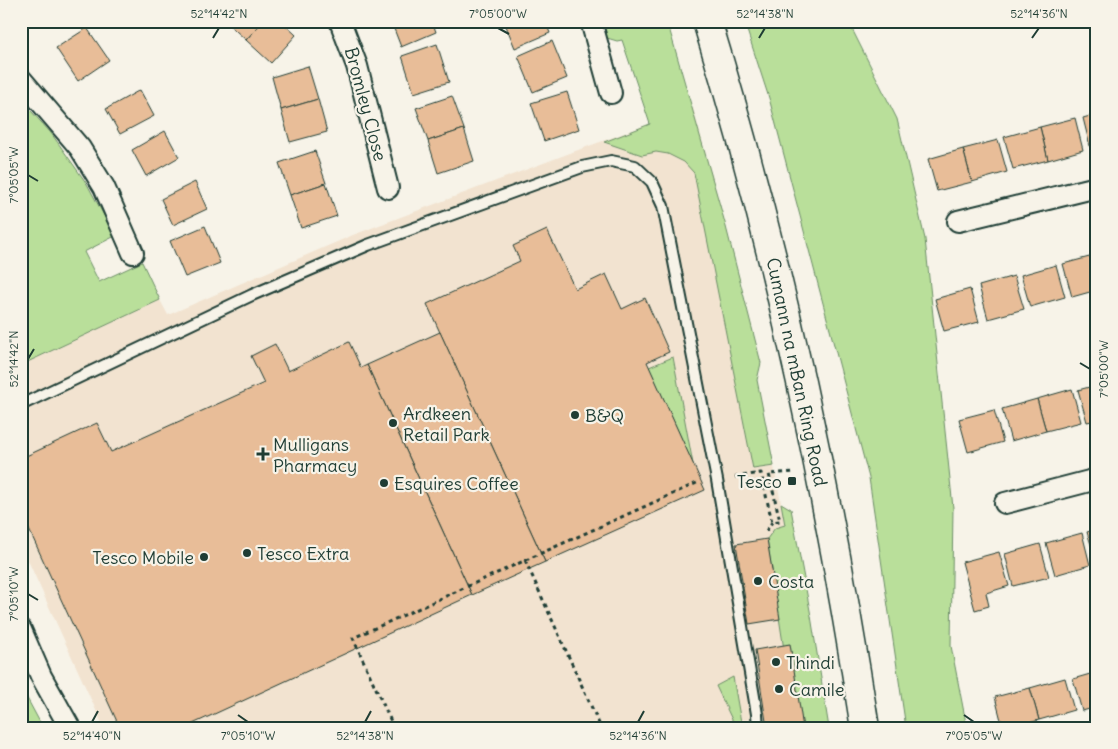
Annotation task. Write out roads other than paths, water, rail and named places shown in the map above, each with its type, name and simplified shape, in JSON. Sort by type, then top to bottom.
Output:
[{"type":"main road","name":"Cumann na mBan Ring Road","points":[[707,21],[764,224],[820,470],[864,728]]},
{"type":"street","name":"Bromley Close","points":[[340,21],[357,66],[388,188]]},
{"type":"street","points":[[591,21],[611,93]]},
{"type":"street","points":[[21,79],[80,148],[104,186],[133,253]]},
{"type":"street","points":[[958,221],[1097,188]]},
{"type":"street","points":[[1005,503],[1097,479]]},
{"type":"street","points":[[21,630],[41,676],[70,728]]},
{"type":"lane","points":[[25,403],[252,295],[368,245],[582,167],[611,161],[634,166],[652,182],[663,206],[717,480],[758,728]]},
{"type":"place","name":"B&Q","points":[[575,415]]},
{"type":"place","name":"Ardkeen Retail Park","points":[[393,423]]},
{"type":"place","name":"Mulligans Pharmacy","points":[[263,454]]},
{"type":"place","name":"Tesco","points":[[792,481]]},
{"type":"place","name":"Esquires Coffee","points":[[384,483]]},
{"type":"place","name":"Tesco Extra","points":[[247,553]]},
{"type":"place","name":"Tesco Mobile","points":[[204,557]]},
{"type":"place","name":"Costa","points":[[758,581]]},
{"type":"place","name":"Thindi","points":[[776,662]]},
{"type":"place","name":"Camile","points":[[779,689]]}]
